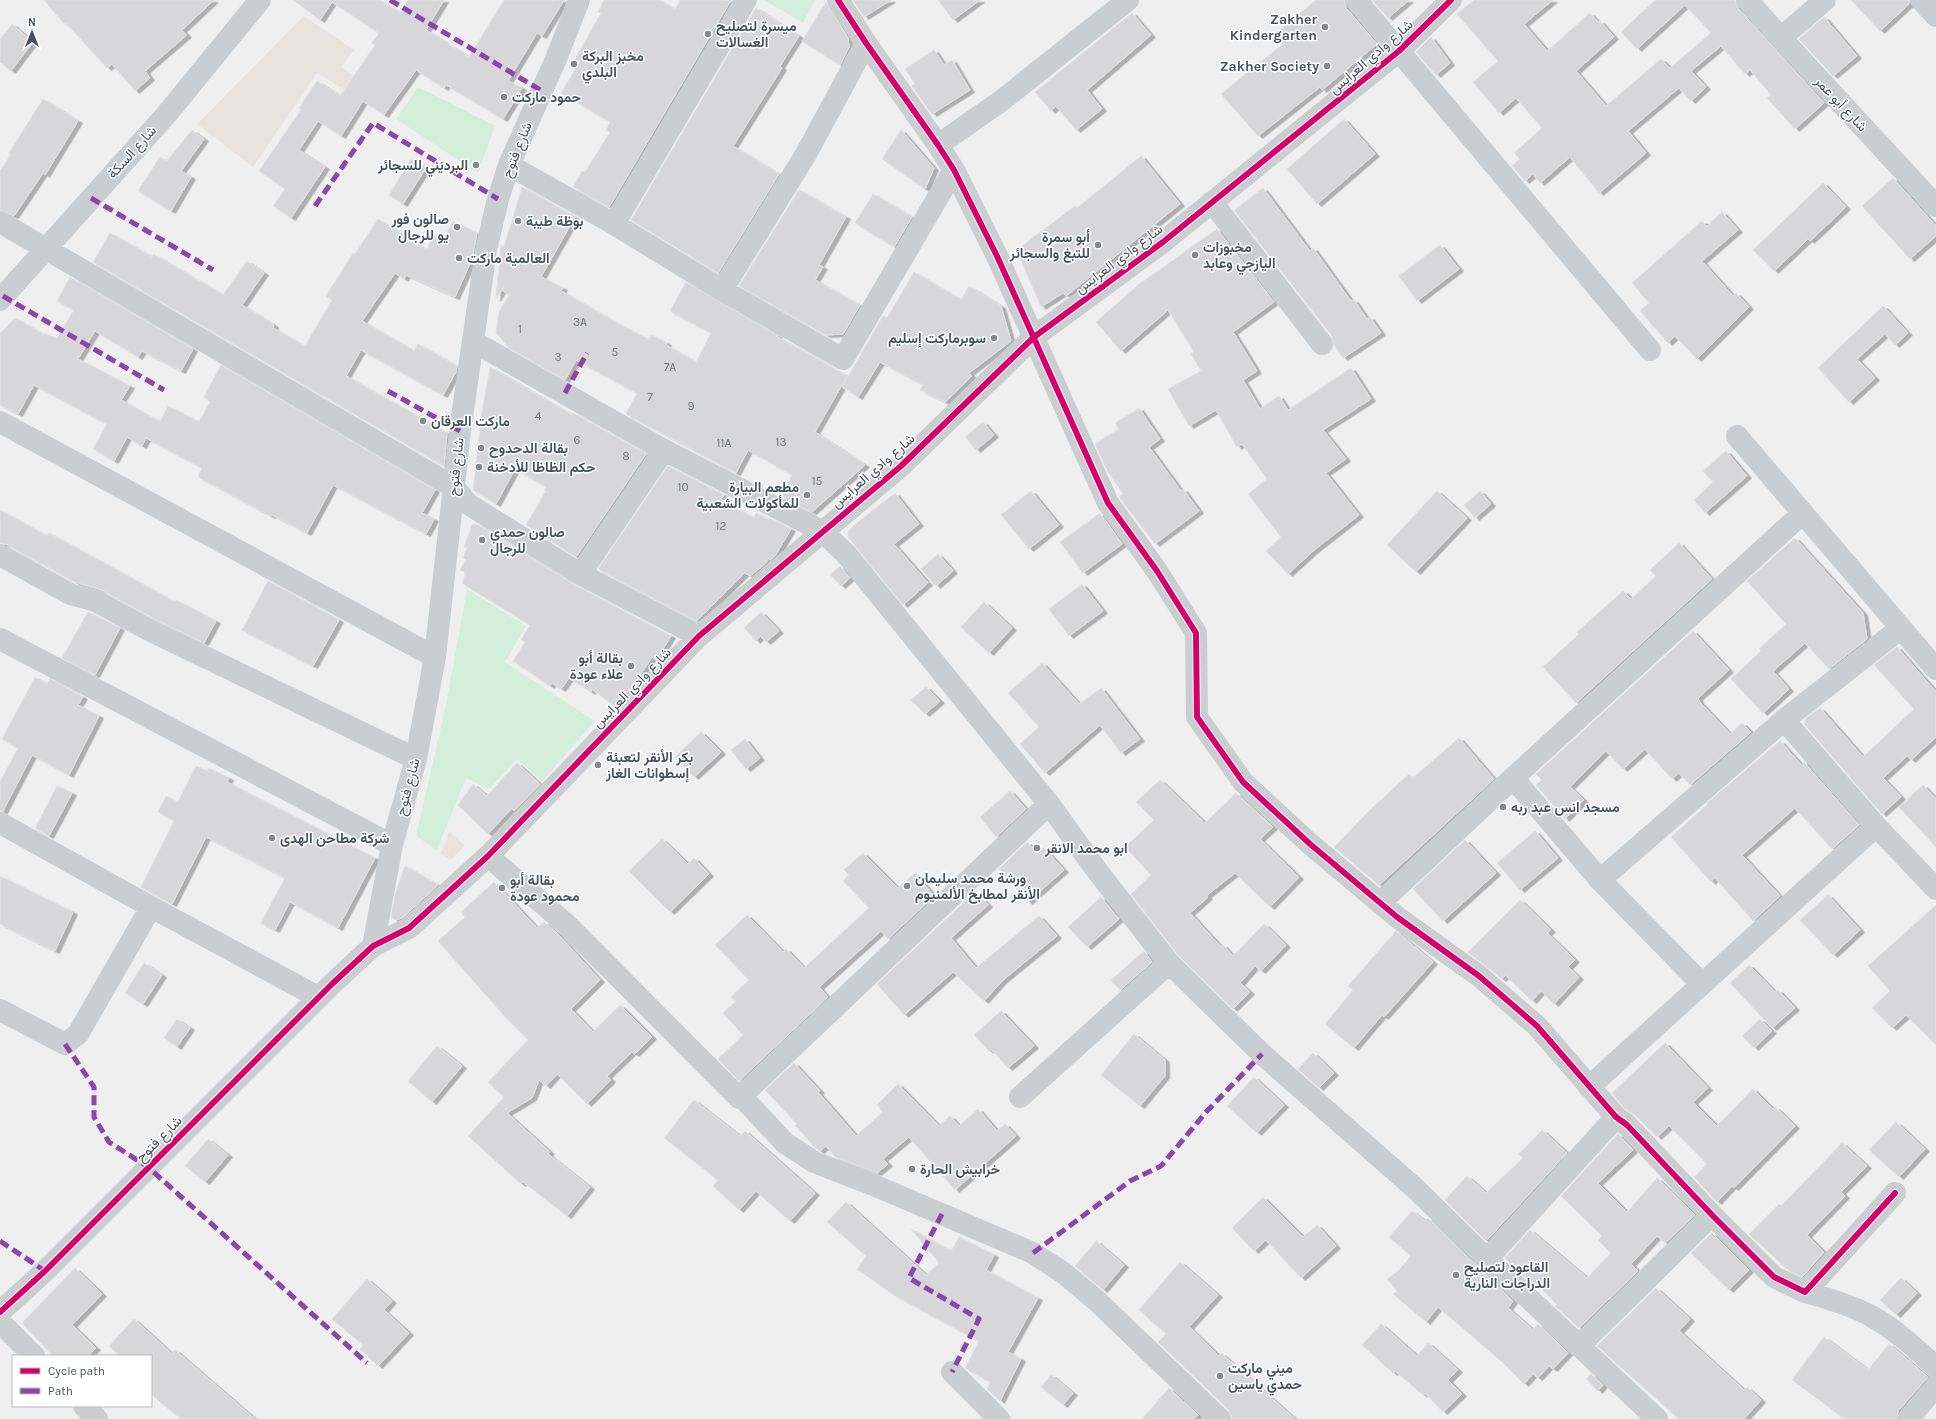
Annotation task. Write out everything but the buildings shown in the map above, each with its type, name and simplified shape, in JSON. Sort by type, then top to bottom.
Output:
[{"type":"street","name":"شارع السكة","points":[[3,293],[46,249],[166,115],[260,0]]},
{"type":"street","name":"شارع فتوح","points":[[373,946],[392,845],[416,759],[435,657],[460,430],[474,342],[486,250],[498,199],[509,165],[556,59],[579,0]]},
{"type":"street","points":[[614,224],[746,0]]},
{"type":"street","points":[[838,0],[954,170],[997,256],[1034,336],[1108,503],[1157,571],[1196,633],[1197,717],[1243,782],[1310,844],[1381,902],[1397,917],[1478,976],[1536,1026],[1616,1117],[1627,1125],[1712,1215],[1774,1276],[1804,1292],[1827,1298],[1871,1316],[1908,1342],[1936,1367]]},
{"type":"street","points":[[938,145],[1001,101],[1128,0]]},
{"type":"street","points":[[1356,0],[1650,350]]},
{"type":"street","name":"شارع وادي العرايس","points":[[325,990],[373,946],[409,928],[488,856],[698,636],[901,466],[1034,336],[1163,242],[1400,52],[1451,0]]},
{"type":"street","name":"شارع أبو عمر","points":[[1747,0],[1780,38],[1936,206]]},
{"type":"street","points":[[1780,38],[1825,0]]},
{"type":"street","points":[[1921,0],[1936,16]]},
{"type":"street","points":[[722,290],[806,154],[866,43]]},
{"type":"street","points":[[509,165],[614,224],[722,290],[843,359],[954,170]]},
{"type":"street","points":[[1212,202],[1322,344]]},
{"type":"street","points":[[0,222],[454,487],[468,504],[580,574],[698,636]]},
{"type":"street","points":[[474,342],[664,450],[822,531],[847,555],[1049,804],[1098,872],[1169,963],[1262,1054],[1417,1190],[1487,1259],[1657,1419]]},
{"type":"street","points":[[0,422],[435,657]]},
{"type":"street","points":[[1737,436],[1936,669]]},
{"type":"street","points":[[580,574],[664,450]]},
{"type":"street","points":[[1381,902],[1513,778],[1803,513]]},
{"type":"street","points":[[0,555],[70,594],[96,601],[149,630],[416,759]]},
{"type":"street","points":[[1600,880],[1784,720],[1902,628]]},
{"type":"street","points":[[0,639],[392,845]]},
{"type":"street","points":[[1784,720],[1876,826],[1936,889]]},
{"type":"street","points":[[1513,778],[1600,880],[1702,984]]},
{"type":"street","points":[[739,1098],[1049,804]]},
{"type":"street","points":[[0,823],[150,907],[325,990]]},
{"type":"street","points":[[1589,1087],[1876,826]]},
{"type":"street","points":[[488,856],[566,924],[739,1098],[742,1097],[785,1143],[814,1162],[871,1184],[1033,1253],[1065,1274],[1097,1302],[1220,1419]]},
{"type":"street","points":[[0,1010],[65,1044],[78,1034],[150,907]]},
{"type":"street","points":[[1020,1097],[1169,963]]},
{"type":"street","name":"شارع فتوح","points":[[0,1312],[45,1271],[325,990]]},
{"type":"street","points":[[1487,1259],[1616,1117]]},
{"type":"street","points":[[1804,1292],[1895,1193]]},
{"type":"street","points":[[1579,1346],[1712,1215]]},
{"type":"street","points":[[0,1322],[33,1355]]},
{"type":"street","points":[[952,1372],[999,1419]]},
{"type":"street","points":[[1908,1419],[1936,1386]]},
{"type":"street","points":[[85,1407],[97,1419]]},
{"type":"green space","points":[[764,0],[815,0],[803,23]]},
{"type":"green space","points":[[418,87],[495,126],[478,173],[396,119]]},
{"type":"green space","points":[[467,589],[526,626],[505,662],[595,721],[542,781],[517,759],[489,789],[466,778],[437,850],[416,836],[446,705]]},
{"type":"sand","points":[[304,16],[354,50],[341,67],[354,76],[345,90],[317,73],[253,167],[197,124]]},
{"type":"sand","points":[[449,831],[465,846],[450,860],[441,854]]},
{"type":"marked path","points":[[390,0],[542,91]]},
{"type":"marked path","points":[[315,206],[373,123],[498,199]]},
{"type":"marked path","points":[[91,198],[213,270]]},
{"type":"marked path","points":[[3,296],[164,390]]},
{"type":"marked path","points":[[565,393],[587,353]]},
{"type":"marked path","points":[[388,391],[460,431]]},
{"type":"marked path","points":[[65,1044],[94,1087],[94,1117],[109,1142],[148,1167],[367,1363]]},
{"type":"marked path","points":[[1033,1253],[1130,1181],[1161,1166],[1207,1111],[1262,1054]]},
{"type":"marked path","points":[[942,1214],[909,1278],[979,1319],[952,1372]]},
{"type":"marked path","points":[[0,1241],[45,1271]]},
{"type":"cycle path","points":[[838,0],[954,170],[997,256],[1108,503],[1157,571],[1196,633],[1197,717],[1243,782],[1310,844],[1397,917],[1479,976],[1537,1026],[1616,1117],[1627,1125],[1712,1215],[1774,1277],[1805,1292],[1895,1193]]},
{"type":"cycle path","points":[[0,1312],[45,1271],[333,983],[373,946],[409,928],[488,856],[699,636],[901,466],[1034,337],[1163,242],[1399,51],[1451,0]]},
{"type":"place","name":"Zakher Kindergarten","points":[[1325,27]]},
{"type":"place","name":"ميسرة لتصليح الغسالات","points":[[708,34]]},
{"type":"place","name":"مخبز البركة البلدي","points":[[574,64]]},
{"type":"place","name":"Zakher Society","points":[[1327,66]]},
{"type":"place","name":"حمود ماركت","points":[[504,97]]},
{"type":"place","name":"البرديني للسجائر","points":[[476,165]]},
{"type":"place","name":"بوظة طيبة","points":[[518,221]]},
{"type":"place","name":"صالون فور يو للرجال","points":[[457,227]]},
{"type":"place","name":"أبو سمرة للتبغ والسجائر","points":[[1098,245]]},
{"type":"place","name":"مخبوزات اليازجي وعابد","points":[[1195,255]]},
{"type":"place","name":"العالمية ماركت","points":[[459,258]]},
{"type":"place","name":"سوبرماركت إسليم","points":[[994,338]]},
{"type":"place","name":"ماركت العرقان","points":[[423,421]]},
{"type":"place","name":"بقالة الدحدوح","points":[[481,448]]},
{"type":"place","name":"حكم الظاظا للأدخنة","points":[[479,467]]},
{"type":"place","name":"مطعم البيارة للمأكولات الشعبية","points":[[807,495]]},
{"type":"place","name":"صالون حمدي للرجال","points":[[482,540]]},
{"type":"place","name":"بقالة أبو علاء عودة","points":[[631,666]]},
{"type":"place","name":"بكر الأنقر لتعبئة إسطوانات الغاز","points":[[598,765]]},
{"type":"place","name":"مسجد انس عبد ربه","points":[[1503,807]]},
{"type":"place","name":"شركة مطاحن الهدى","points":[[272,838]]},
{"type":"place","name":"ابو محمد الانقر","points":[[1037,848]]},
{"type":"place","name":"ورشة محمد سليمان الأنقر لمطابخ الألمنيوم","points":[[907,886]]},
{"type":"place","name":"بقالة أبو محمود عودة","points":[[502,888]]},
{"type":"place","name":"خرابيش الحارة","points":[[912,1169]]},
{"type":"place","name":"القاعود لتصليح الدراجات النارية","points":[[1456,1275]]},
{"type":"place","name":"ميني ماركت حمدي ياسين","points":[[1220,1376]]}]
